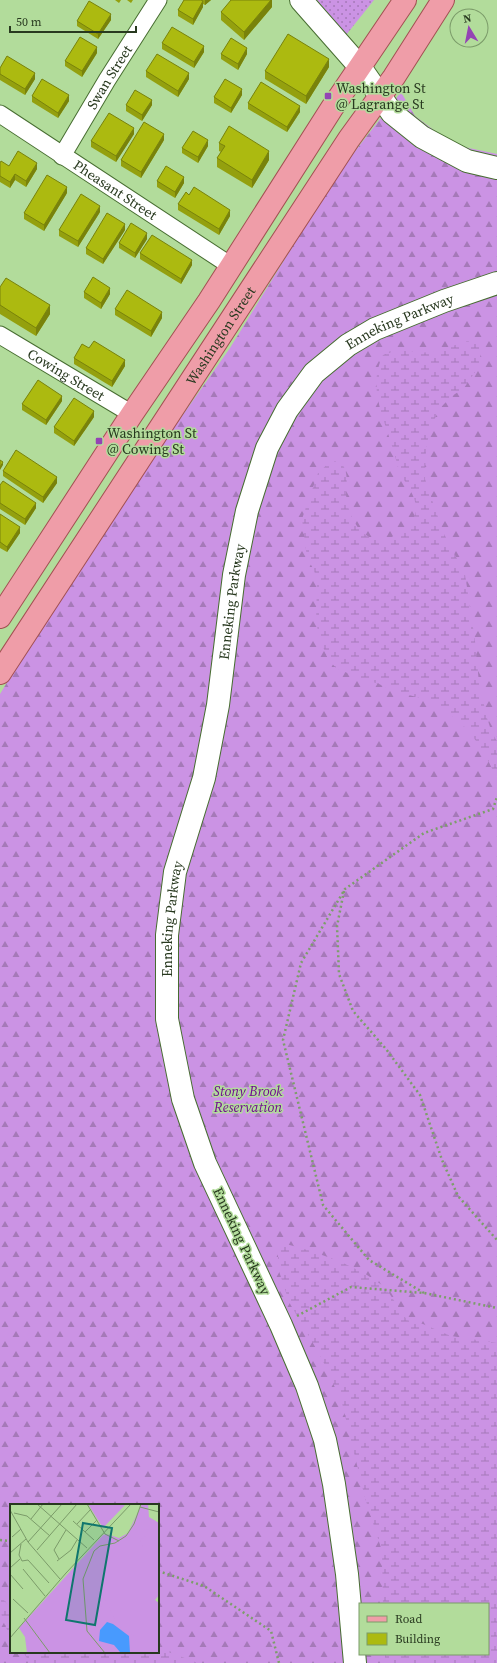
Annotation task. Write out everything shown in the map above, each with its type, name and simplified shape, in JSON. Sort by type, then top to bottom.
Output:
[{"type":"main road","points":[[301,0],[360,67],[392,113],[422,137],[467,161],[497,168]]},
{"type":"main road","name":"Washington Street","points":[[0,617],[132,414],[209,301],[405,0]]},
{"type":"main road","name":"Washington Street","points":[[0,672],[345,145],[380,97],[443,0]]},
{"type":"main road","name":"Enneking Parkway","points":[[355,1663],[347,1574],[334,1484],[325,1440],[307,1386],[281,1325],[205,1163],[183,1099],[167,1019],[167,935],[175,872],[204,778],[218,705],[234,575],[244,525],[267,448],[287,410],[314,373],[348,345],[375,329],[444,301],[497,283]]},
{"type":"street","name":"Swan Street","points":[[62,156],[107,80],[158,0]]},
{"type":"street","name":"Pheasant Street","points":[[0,114],[231,266]]},
{"type":"street","name":"Cowing Street","points":[[0,335],[132,414]]},
{"type":"path","points":[[424,1293],[369,1260],[322,1205],[283,1040],[301,963],[345,889],[424,833],[493,809],[497,797]]},
{"type":"path","points":[[345,889],[336,926],[339,974],[353,1011],[386,1049],[420,1094],[442,1160],[458,1196],[497,1240]]},
{"type":"path","points":[[281,1325],[351,1287],[424,1293],[497,1308]]},
{"type":"path","points":[[0,1540],[10,1541]]},
{"type":"path","points":[[159,1571],[204,1586],[271,1631],[279,1663]]},
{"type":"green space","points":[[317,0],[374,0],[346,35]]},
{"type":"green space","name":"Stony Brook Reservation","points":[[401,92],[415,116],[447,140],[464,147],[497,154],[497,1663],[0,1663],[0,694],[35,636],[144,470],[230,348],[328,189]]},
{"type":"green space","points":[[477,339],[482,345],[479,365],[464,388],[452,396],[439,409],[430,430],[426,448],[425,479],[443,532],[465,574],[475,641],[479,683],[487,718],[492,733],[497,741],[497,779],[484,752],[468,730],[439,705],[421,698],[396,692],[379,684],[359,678],[336,668],[328,659],[321,642],[316,623],[317,582],[314,570],[307,558],[302,519],[318,473],[330,462],[341,462],[345,469],[348,508],[355,523],[362,532],[374,539],[384,540],[397,534],[408,525],[415,514],[416,503],[399,469],[378,399],[377,378],[383,355],[402,348],[417,353],[430,352]]},
{"type":"green space","points":[[286,1244],[339,1261],[364,1273],[385,1287],[407,1320],[423,1324],[451,1336],[497,1343],[497,1663],[385,1663],[385,1655],[489,1655],[489,1603],[383,1603],[382,1551],[365,1498],[342,1403],[321,1357],[289,1302],[278,1268],[278,1252]]},
{"type":"green space","points":[[0,1596],[10,1607],[10,1634],[5,1627],[0,1607]]},
{"type":"green space","points":[[159,1648],[198,1663],[30,1663],[24,1653],[159,1653]]},
{"type":"building","points":[[184,0],[203,1],[193,19],[178,10]]},
{"type":"building","points":[[231,0],[271,0],[244,32],[221,12]]},
{"type":"building","points":[[89,1],[111,14],[98,34],[77,21]]},
{"type":"building","points":[[172,27],[204,46],[194,62],[162,43]]},
{"type":"building","points":[[288,34],[329,59],[306,96],[265,71]]},
{"type":"building","points":[[80,37],[97,47],[82,71],[65,61]]},
{"type":"building","points":[[231,38],[247,48],[238,64],[221,54]]},
{"type":"building","points":[[157,54],[189,73],[178,91],[146,71]]},
{"type":"building","points":[[7,56],[35,73],[25,89],[0,74],[0,68]]},
{"type":"building","points":[[42,79],[69,95],[58,113],[32,96]]},
{"type":"building","points":[[225,79],[242,89],[231,108],[214,97]]},
{"type":"building","points":[[261,82],[300,106],[287,127],[248,103]]},
{"type":"building","points":[[135,90],[152,100],[142,115],[126,105]]},
{"type":"building","points":[[109,113],[134,128],[116,156],[91,141]]},
{"type":"building","points":[[144,122],[164,134],[141,172],[121,160]]},
{"type":"building","points":[[229,126],[269,151],[252,180],[217,158],[225,146],[219,143]]},
{"type":"building","points":[[193,131],[208,140],[198,157],[182,148]]},
{"type":"building","points":[[18,151],[37,163],[26,181],[15,174],[10,182],[0,176],[0,163],[1,161],[9,166]]},
{"type":"building","points":[[166,166],[184,177],[175,192],[157,181]]},
{"type":"building","points":[[47,175],[67,187],[44,225],[24,213]]},
{"type":"building","points":[[194,187],[230,210],[219,229],[178,204],[186,192],[189,195]]},
{"type":"building","points":[[81,194],[100,206],[78,241],[59,230]]},
{"type":"building","points":[[107,213],[125,224],[103,259],[86,248]]},
{"type":"building","points":[[131,223],[147,233],[135,253],[119,243]]},
{"type":"building","points":[[152,235],[192,260],[181,279],[140,253]]},
{"type":"building","points":[[93,277],[110,288],[101,303],[84,292]]},
{"type":"building","points":[[6,278],[50,305],[36,328],[0,305],[0,287]]},
{"type":"building","points":[[127,290],[162,312],[151,331],[115,309]]},
{"type":"building","points":[[94,341],[125,360],[112,381],[74,358],[82,344],[89,348]]},
{"type":"building","points":[[38,380],[62,396],[46,420],[22,404]]},
{"type":"building","points":[[74,398],[94,411],[74,441],[54,427]]},
{"type":"building","points":[[16,450],[57,477],[43,497],[3,471]]},
{"type":"building","points":[[0,460],[3,462],[0,467]]},
{"type":"building","points":[[3,481],[36,503],[25,519],[0,503],[0,485]]},
{"type":"building","points":[[0,514],[20,527],[7,547],[0,542]]},
{"type":"place","name":"Washington St @ Lagrange St","points":[[328,96]]},
{"type":"place","name":"Washington St @ Cowing St","points":[[99,441]]}]
